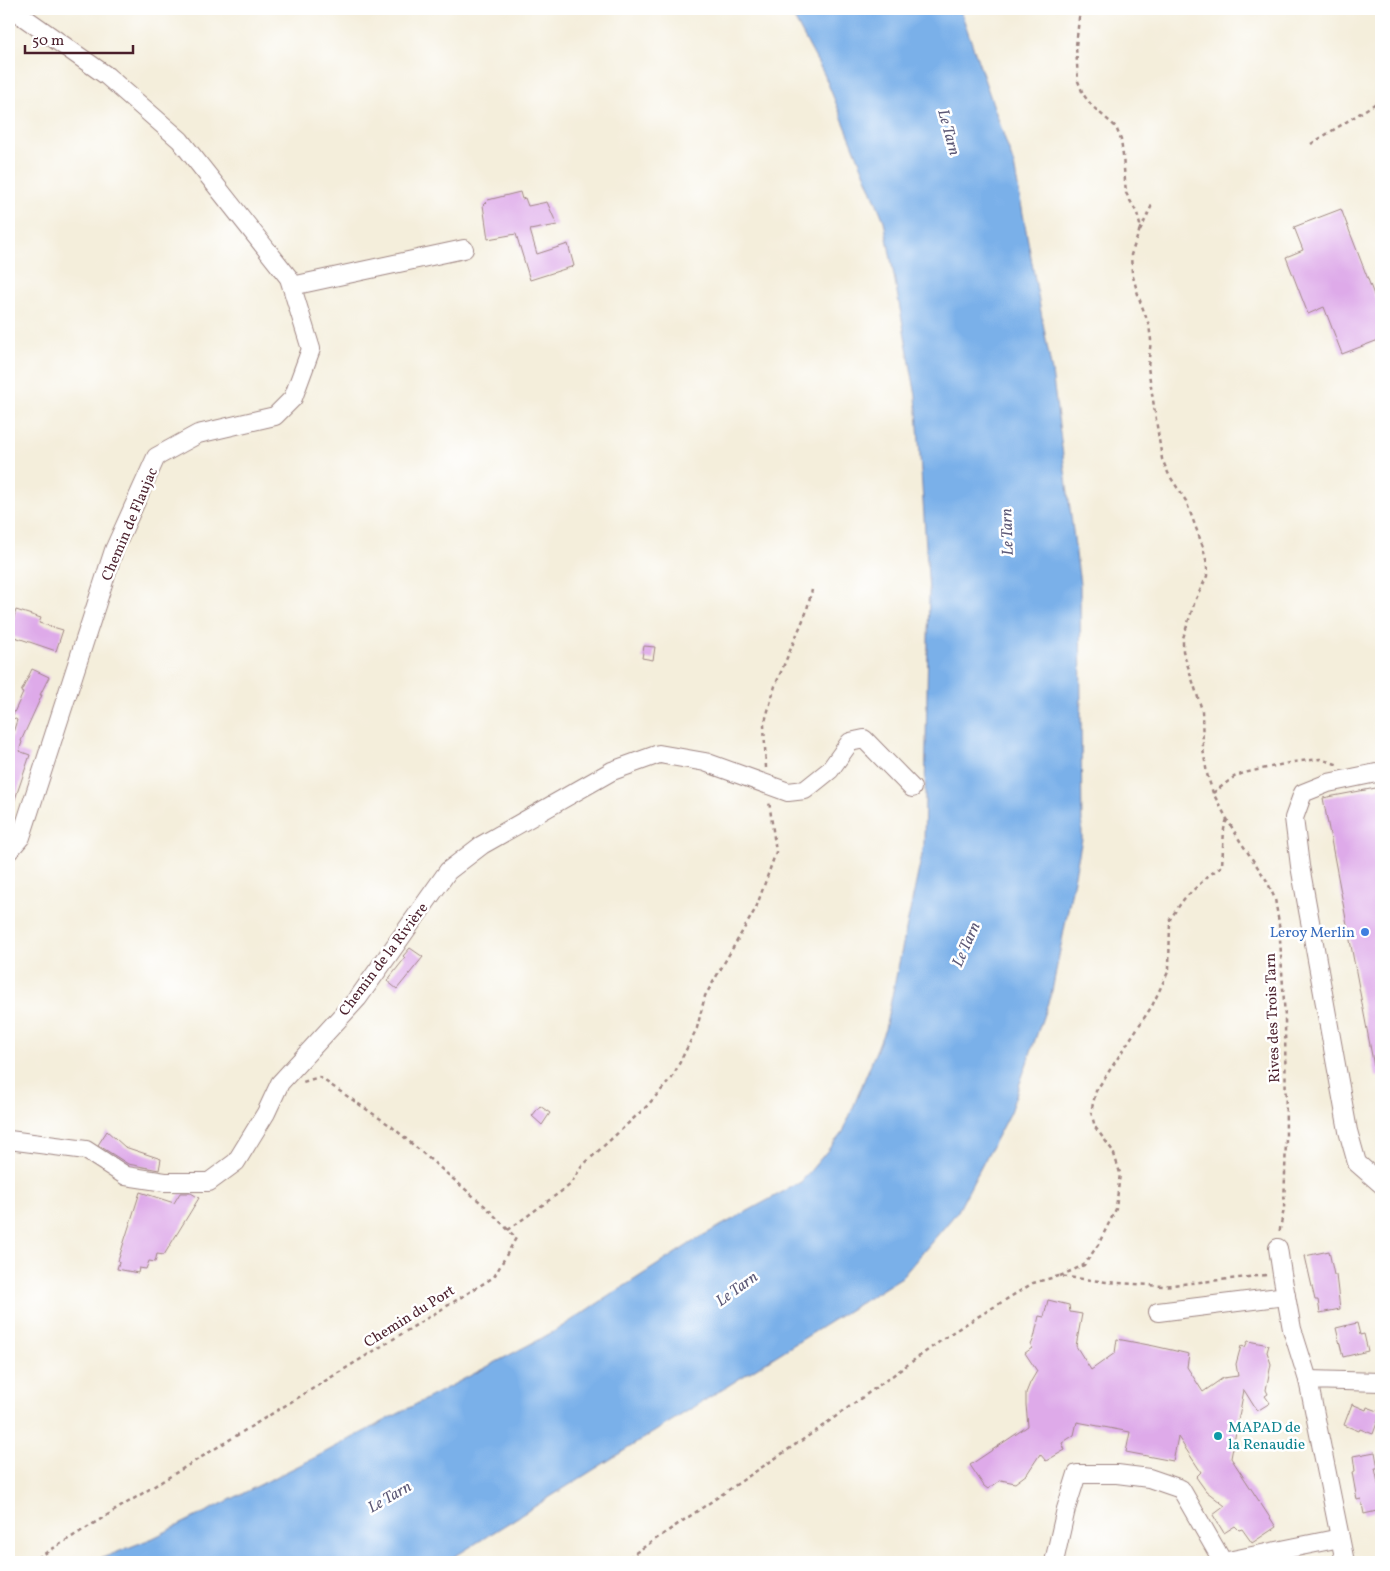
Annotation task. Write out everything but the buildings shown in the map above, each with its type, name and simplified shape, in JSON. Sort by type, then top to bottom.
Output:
[{"type":"street","name":"Chemin de Flaujac","points":[[9,851],[21,837],[114,550],[156,457],[198,434],[275,416],[293,398],[311,350],[289,278],[180,140],[106,76],[12,9]]},
{"type":"street","points":[[292,286],[464,249]]},
{"type":"street","name":"Chemin de la Rivière","points":[[9,1140],[86,1150],[126,1176],[165,1182],[209,1182],[236,1162],[266,1113],[280,1083],[358,998],[448,871],[482,845],[612,771],[658,754],[705,762],[788,792],[806,790],[830,770],[850,742],[864,739],[912,788]]},
{"type":"street","points":[[1381,772],[1328,783],[1303,793],[1294,818],[1300,866],[1348,1131],[1357,1163],[1381,1184]]},
{"type":"street","points":[[1278,1248],[1292,1329],[1308,1380],[1345,1562]]},
{"type":"street","points":[[1158,1312],[1286,1296]]},
{"type":"street","points":[[1308,1380],[1381,1382]]},
{"type":"street","points":[[1054,1562],[1066,1509],[1077,1474],[1117,1474],[1149,1478],[1181,1489],[1223,1562],[1340,1538]]},
{"type":"path","points":[[1080,9],[1076,46],[1078,81],[1083,94],[1092,106],[1116,127],[1121,140],[1126,193],[1138,213],[1140,232]]},
{"type":"path","points":[[1311,144],[1381,100]]},
{"type":"path","name":"Rives des Trois Tarn","points":[[1152,205],[1131,255],[1132,273],[1149,325],[1151,340],[1148,367],[1162,459],[1169,475],[1186,501],[1203,547],[1207,564],[1207,576],[1188,618],[1183,638],[1183,651],[1202,710],[1203,749],[1207,774],[1213,793],[1240,841],[1267,880],[1275,899],[1279,923],[1285,1018],[1286,1138],[1284,1209],[1279,1230],[1278,1248]]},
{"type":"path","points":[[301,1083],[319,1076],[391,1126],[486,1207],[508,1230],[570,1185],[582,1166],[647,1106],[672,1078],[697,1028],[705,996],[756,908],[776,852],[767,785],[764,725],[775,686],[806,613],[812,590]]},
{"type":"path","points":[[1213,793],[1234,777],[1244,773],[1293,762],[1320,759],[1335,763],[1360,776]]},
{"type":"path","points":[[622,1562],[817,1430],[953,1332],[1033,1283],[1059,1276],[1084,1266],[1098,1245],[1116,1209],[1120,1173],[1113,1151],[1095,1127],[1091,1112],[1096,1091],[1152,1006],[1169,970],[1170,919],[1184,899],[1208,876],[1222,866],[1224,829],[1227,819]]},
{"type":"path","name":"Chemin du Port","points":[[31,1562],[494,1277],[516,1238],[508,1230]]},
{"type":"path","points":[[1059,1276],[1163,1286],[1282,1274]]},
{"type":"water","name":"Le Tarn","points":[[789,9],[960,9],[1014,165],[1052,372],[1080,584],[1082,839],[1052,991],[1010,1112],[958,1211],[902,1277],[446,1562],[92,1562],[153,1538],[316,1457],[555,1331],[702,1236],[801,1182],[843,1132],[885,1029],[924,845],[929,592],[916,396],[884,221],[824,74]]},
{"type":"place","name":"Leroy Merlin","points":[[1365,932]]},
{"type":"place","name":"MAPAD de la Renaudie","points":[[1218,1436]]}]
